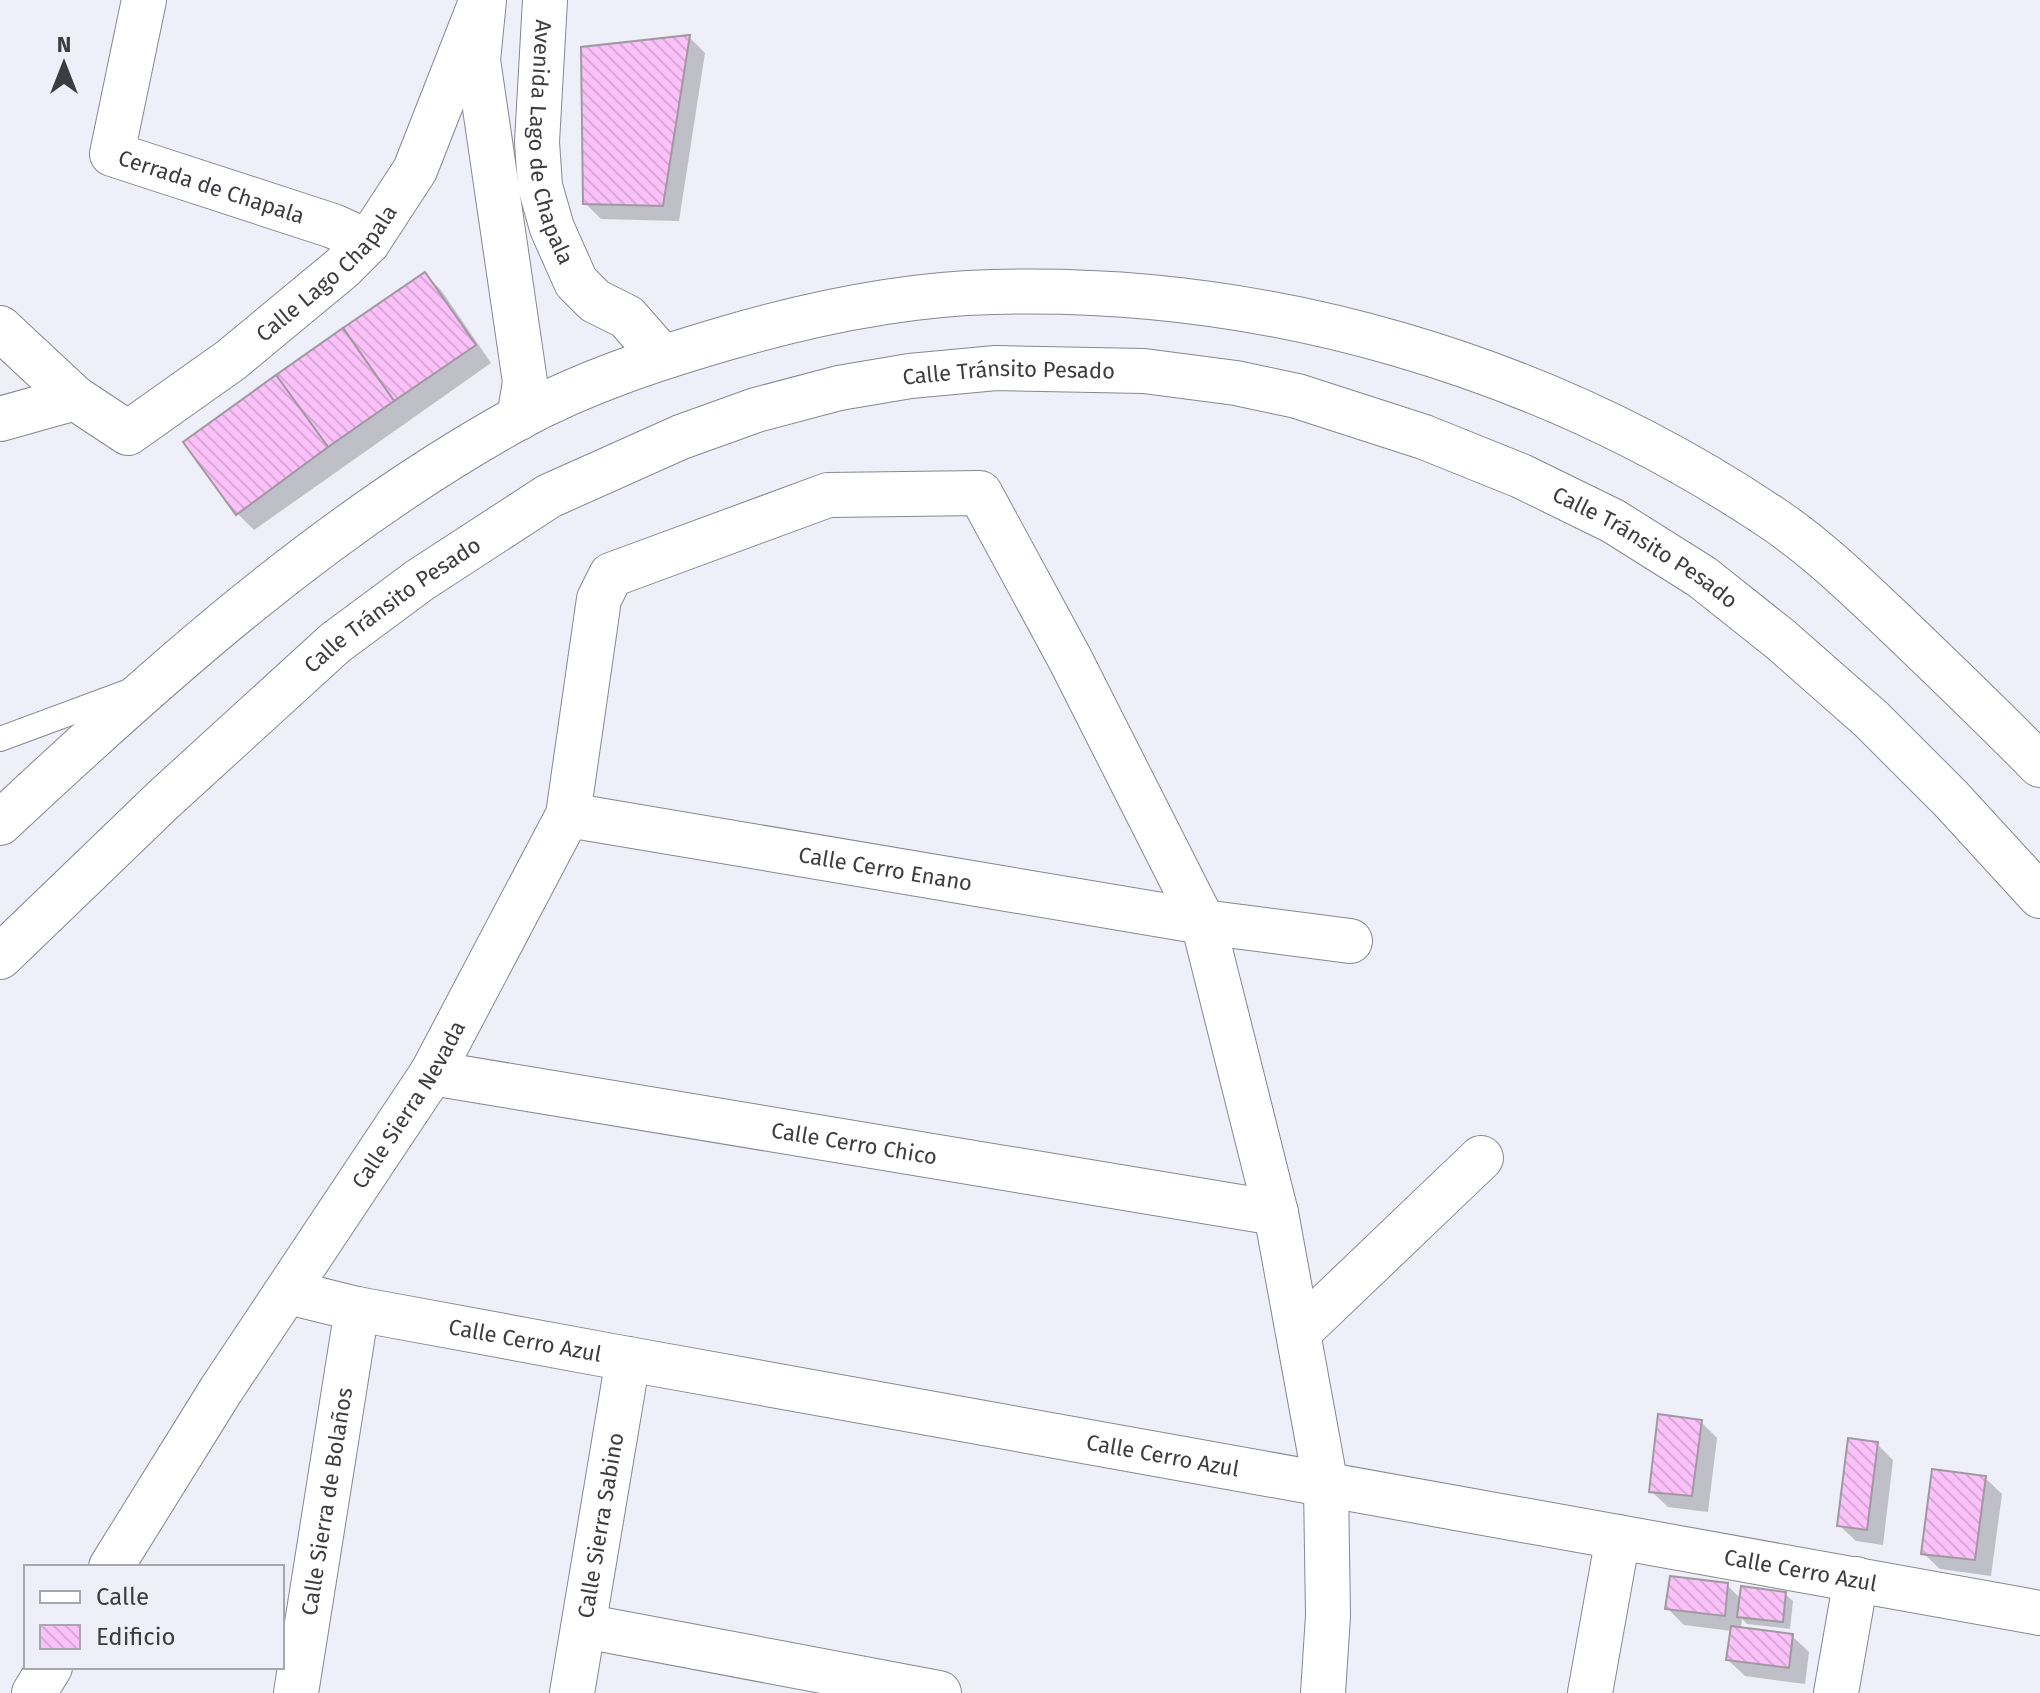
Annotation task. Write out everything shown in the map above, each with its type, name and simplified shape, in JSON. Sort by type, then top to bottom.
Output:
[{"type":"street","name":"Cerrada de Chapala","points":[[144,0],[112,154],[333,226],[368,242]]},
{"type":"street","name":"Calle Lago Chapala","points":[[75,398],[128,433],[231,360],[342,268],[368,242],[415,170],[483,0]]},
{"type":"street","points":[[483,0],[478,60],[525,382],[519,418]]},
{"type":"street","name":"Avenida Lago de Chapala","points":[[545,0],[537,142],[540,186],[552,228],[576,282],[595,301],[627,317],[662,357]]},
{"type":"street","points":[[0,823],[215,631],[403,489],[519,418],[597,382],[662,357],[796,318],[911,299],[991,292],[1184,300],[1343,328],[1430,353],[1519,385],[1604,421],[1775,520],[1857,587],[1984,707],[2040,765]]},
{"type":"street","points":[[0,328],[75,398]]},
{"type":"street","name":"Calle Tránsito Pesado","points":[[0,957],[163,800],[335,643],[420,580],[549,496],[681,437],[756,410],[839,388],[910,376],[996,368],[1144,371],[1236,383],[1297,396],[1424,437],[1521,476],[1613,521],[1702,577],[1780,639],[1871,719],[1951,799],[2040,896]]},
{"type":"street","points":[[0,419],[75,398]]},
{"type":"street","name":"Calle Sierra Nevada","points":[[112,1565],[221,1390],[432,1073],[568,815],[599,599],[611,575],[828,495],[980,493],[1070,659],[1203,922]]},
{"type":"street","name":"Calle Cerro Enano","points":[[568,815],[1203,922],[1350,941]]},
{"type":"street","points":[[1203,922],[1276,1213],[1326,1486],[1328,1616],[1323,1693]]},
{"type":"street","name":"Calle Cerro Chico","points":[[432,1073],[1276,1213]]},
{"type":"street","points":[[1299,1332],[1481,1158]]},
{"type":"street","name":"Calle Cerro Azul","points":[[288,1292],[357,1309],[628,1359],[2040,1613]]},
{"type":"street","name":"Calle Sierra de Bolaños","points":[[296,1693],[357,1309]]},
{"type":"street","name":"Calle Sierra Sabino","points":[[572,1693],[628,1359]]},
{"type":"street","points":[[1590,1693],[1618,1537]]},
{"type":"street","points":[[1836,1693],[1856,1579]]},
{"type":"street","points":[[584,1626],[939,1693]]},
{"type":"street","points":[[34,1693],[49,1669]]},
{"type":"lane","points":[[0,739],[156,681]]},
{"type":"building","points":[[690,35],[663,206],[583,204],[581,47]]},
{"type":"building","points":[[425,272],[476,345],[394,401],[343,328]]},
{"type":"building","points":[[343,328],[394,401],[328,447],[276,375]]},
{"type":"building","points":[[276,375],[328,447],[236,515],[183,442]]},
{"type":"building","points":[[1658,1414],[1702,1420],[1692,1496],[1649,1492]]},
{"type":"building","points":[[1848,1438],[1878,1442],[1867,1530],[1837,1526]]},
{"type":"building","points":[[1932,1469],[1986,1476],[1975,1560],[1921,1554]]},
{"type":"building","points":[[1670,1576],[1728,1583],[1725,1616],[1665,1609]]},
{"type":"building","points":[[1741,1586],[1786,1592],[1783,1622],[1737,1617]]},
{"type":"building","points":[[1731,1626],[1793,1634],[1789,1668],[1726,1660]]}]
